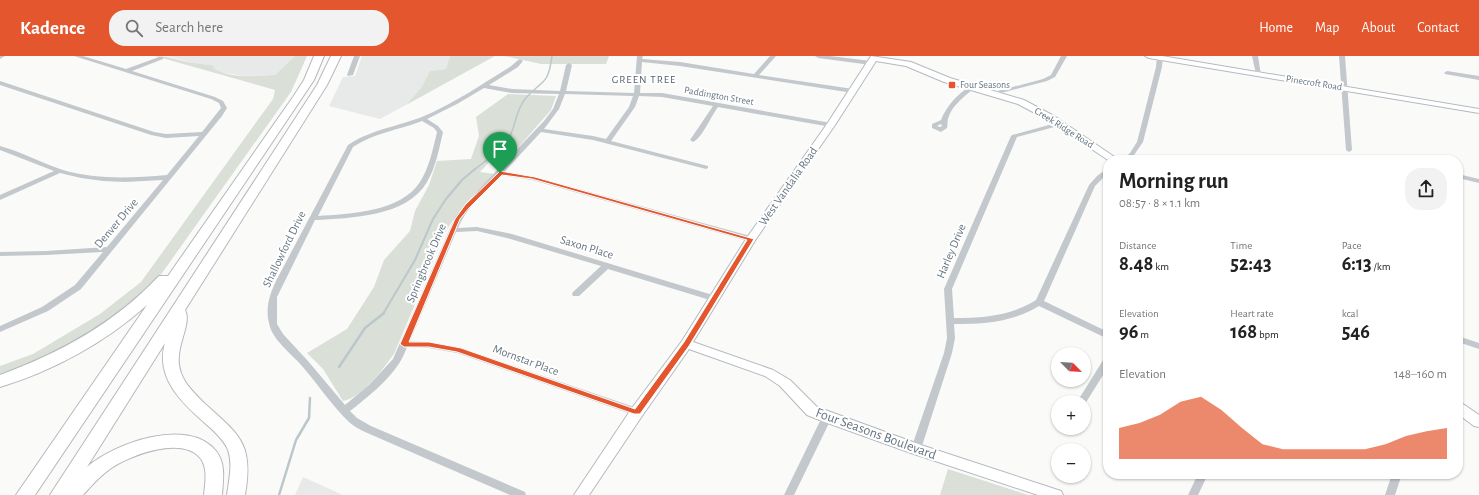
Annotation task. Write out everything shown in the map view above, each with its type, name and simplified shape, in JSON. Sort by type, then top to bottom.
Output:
[{"type":"highway","points":[[25,495],[298,97],[309,80],[319,56]]},
{"type":"highway","points":[[59,495],[322,85],[336,56]]},
{"type":"highway","points":[[0,381],[36,367],[72,349],[126,315],[160,284],[191,243],[212,223]]},
{"type":"highway","points":[[178,309],[181,318],[170,352],[170,367],[182,391],[230,436],[238,450],[240,479],[236,495]]},
{"type":"highway","points":[[72,495],[88,477],[108,461],[131,449],[151,443],[170,440],[194,443],[208,452],[215,474],[213,495]]},
{"type":"main road","points":[[890,56],[908,64]]},
{"type":"main road","name":"Pinecroft Road","points":[[1149,56],[1479,111]]},
{"type":"main road","name":"Creek Ridge Road","points":[[874,59],[908,64],[1026,105],[1060,124],[1106,155]]},
{"type":"main road","name":"West Vandalia Road","points":[[581,495],[637,412],[686,344],[713,298],[751,239],[831,125],[874,59]]},
{"type":"main road","name":"Four Seasons Boulevard","points":[[686,344],[769,372],[785,383],[812,411],[916,449],[1056,495]]},
{"type":"main road","points":[[1463,411],[1479,422]]},
{"type":"street","points":[[77,56],[127,71],[160,58]]},
{"type":"street","points":[[350,75],[357,56]]},
{"type":"street","points":[[755,76],[773,56]]},
{"type":"street","points":[[818,56],[874,59]]},
{"type":"street","points":[[994,93],[1045,80],[1053,76],[1064,56]]},
{"type":"street","points":[[1255,56],[1259,74]]},
{"type":"street","points":[[1342,56],[1343,88],[1349,150]]},
{"type":"street","points":[[1131,155],[1140,142],[1159,67],[1160,57]]},
{"type":"street","points":[[608,141],[632,107],[637,94],[640,58],[853,91]]},
{"type":"street","name":"Shallowford Drive","points":[[520,61],[516,66],[484,86],[422,119],[366,136],[350,146],[273,297],[272,324],[278,336],[305,363],[354,421],[368,429],[521,495]]},
{"type":"street","name":"Springbrook Drive","points":[[344,410],[367,393],[384,377],[397,360],[458,219],[467,207],[540,130],[556,108],[569,65]]},
{"type":"street","name":"Denver Drive","points":[[0,329],[45,309],[78,287],[170,177],[224,108],[223,104],[219,100],[127,71]]},
{"type":"street","points":[[1447,73],[1479,78]]},
{"type":"street","points":[[0,83],[146,133],[166,136],[204,134]]},
{"type":"street","name":"Paddington Street","points":[[484,86],[512,91],[662,95],[831,125]]},
{"type":"street","points":[[944,121],[946,114],[955,101],[972,87]]},
{"type":"street","points":[[693,140],[703,129],[708,116],[716,105]]},
{"type":"street","points":[[312,218],[364,214],[382,209],[412,195],[421,186],[430,165],[440,132],[436,127],[422,119]]},
{"type":"street","name":"Harley Drive","points":[[916,449],[948,353],[951,338],[948,289],[1014,136],[1060,124]]},
{"type":"street","points":[[540,130],[608,141],[706,167]]},
{"type":"street","points":[[0,148],[59,171],[80,176],[109,179],[170,177]]},
{"type":"street","points":[[0,154],[7,151]]},
{"type":"street","points":[[0,198],[59,171]]},
{"type":"street","points":[[500,173],[533,178],[751,239]]},
{"type":"street","points":[[951,321],[984,321],[1011,316],[1028,310],[1039,302],[1092,185],[1103,174]]},
{"type":"street","points":[[1463,177],[1479,181]]},
{"type":"street","name":"Saxon Place","points":[[453,230],[477,229],[493,231],[713,298]]},
{"type":"street","points":[[0,254],[46,254],[110,249]]},
{"type":"street","points":[[576,294],[606,266]]},
{"type":"street","points":[[1039,302],[1103,334]]},
{"type":"street","points":[[1463,341],[1479,346]]},
{"type":"street","name":"Mornstar Place","points":[[404,344],[429,345],[458,350],[637,412]]},
{"type":"street","points":[[1086,395],[1103,367]]},
{"type":"street","points":[[788,495],[827,417]]},
{"type":"street","points":[[1193,495],[1201,479]]},
{"type":"street","points":[[1390,495],[1395,479]]},
{"type":"shaded area","points":[[155,56],[211,65],[220,72],[227,74],[251,76],[275,75],[295,56],[307,56],[291,92],[157,280],[119,316],[63,350],[0,377],[0,366],[33,354],[100,314],[141,282],[273,99],[275,90]]},
{"type":"shaded area","points":[[168,56],[295,56],[275,75],[245,76],[219,72],[206,64],[193,63]]},
{"type":"shaded area","points":[[362,56],[450,56],[446,69],[430,71],[421,88],[406,105],[380,119],[329,106],[343,77],[355,76]]},
{"type":"shaded area","points":[[450,56],[495,56],[406,105],[421,88],[430,71],[446,69]]},
{"type":"shaded area","points":[[504,56],[609,56],[606,64],[541,64]]},
{"type":"shaded area","points":[[508,94],[556,96],[551,110],[516,150],[502,148],[480,172],[494,174],[461,209],[445,233],[394,354],[365,389],[343,401],[323,369],[307,353],[347,329],[374,287],[384,260],[410,231],[415,211],[429,185],[437,161],[471,159],[479,136],[476,117]]},
{"type":"shaded area","points":[[948,469],[1028,495],[940,495]]},
{"type":"shaded area","points":[[303,477],[343,495],[295,495]]},
{"type":"waterway","points":[[474,170],[499,150],[507,141],[522,103],[546,78],[552,56]]},
{"type":"waterway","points":[[383,314],[415,260],[433,219],[446,199],[462,180],[475,169]]},
{"type":"waterway","points":[[339,367],[365,328],[383,314]]},
{"type":"waterway","points":[[279,495],[296,440],[309,418],[310,398]]},
{"type":"place","name":"Four Seasons","points":[[952,85]]},
{"type":"district","name":"GREEN TREE","points":[[644,79]]},
{"type":"route","points":[[500,173],[516,174],[533,178],[751,239],[713,298],[686,344],[637,412],[479,356],[458,350],[429,345],[404,344],[458,219],[467,207],[500,173]]}]
